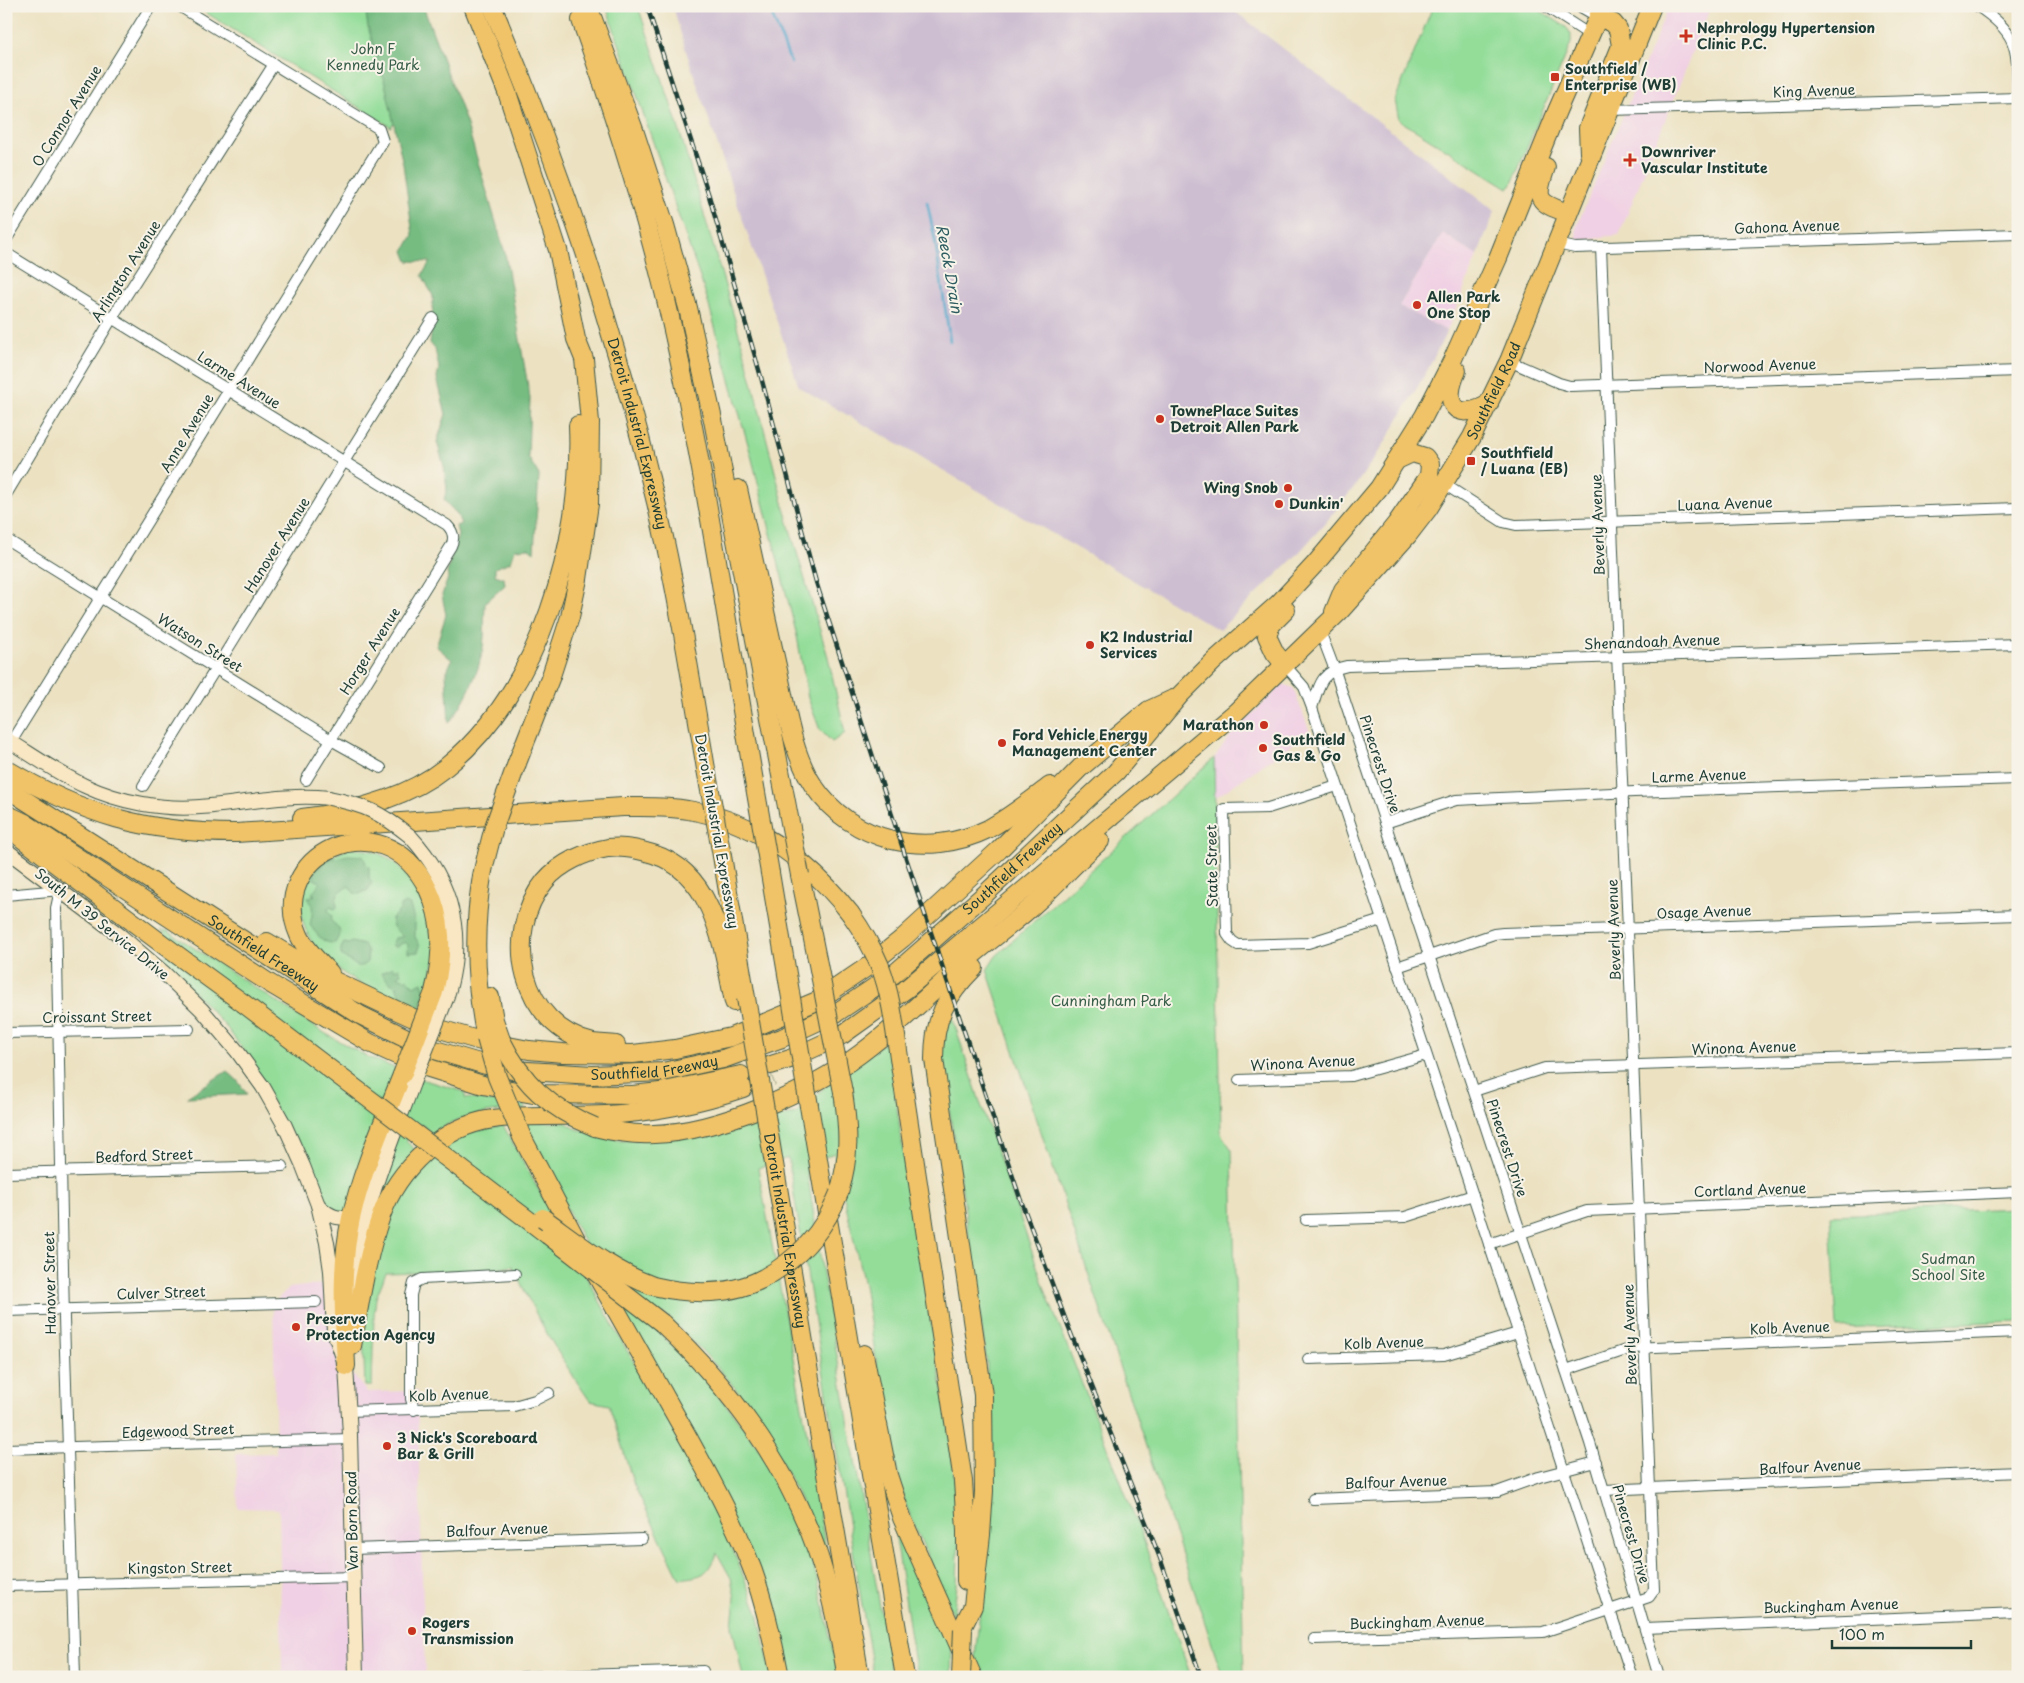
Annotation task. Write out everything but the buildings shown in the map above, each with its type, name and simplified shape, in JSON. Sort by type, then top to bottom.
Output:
[{"type":"highway","points":[[473,6],[506,92],[558,250],[576,339],[584,359],[590,422],[589,504],[585,542],[570,617],[551,676],[494,827],[483,874],[476,921],[478,988],[494,1039],[497,1076],[522,1137],[556,1205],[722,1501],[752,1570],[766,1609],[780,1677]]},
{"type":"highway","name":"Detroit Industrial Expressway","points":[[492,6],[564,194],[619,363],[656,503],[677,602],[722,856],[740,1000],[767,1122],[860,1677]]},
{"type":"highway","points":[[576,6],[615,121],[646,222],[670,317],[697,448],[810,1106],[905,1677]]},
{"type":"highway","points":[[462,1169],[490,1183],[624,1274],[653,1286],[692,1293],[749,1286],[797,1257],[810,1244],[826,1222],[839,1193],[846,1167],[848,1131],[843,1092],[713,420],[688,308],[665,225],[634,130],[588,6]]},
{"type":"highway","name":"Southfield Road","points":[[1236,712],[1326,625],[1408,534],[1444,484],[1472,437],[1509,362],[1590,158],[1612,110],[1652,6]]},
{"type":"highway","points":[[1284,664],[1268,640],[1267,636],[1270,626],[1316,581],[1352,541],[1367,515],[1372,496],[1424,416],[1452,361],[1498,258],[1600,12],[1618,29],[1621,46],[1588,128],[1590,158]]},
{"type":"highway","points":[[1568,213],[1545,203],[1540,197],[1538,189],[1580,84],[1587,42]]},
{"type":"highway","points":[[1489,404],[1469,412],[1461,411],[1451,402],[1449,393],[1483,313],[1498,258]]},
{"type":"highway","points":[[688,308],[703,346],[726,435],[793,736],[813,784],[824,799],[838,813],[874,835],[891,841],[915,844],[950,842],[988,828],[1012,814],[1073,770],[1080,768]]},
{"type":"highway","points":[[151,828],[185,824],[227,824],[325,815],[384,800],[417,785],[445,768],[470,746],[492,720],[511,692],[527,662],[545,620],[567,548],[574,510],[577,470],[578,427],[574,375],[576,339]]},
{"type":"highway","points":[[1326,625],[1343,590],[1396,524],[1429,476],[1430,464],[1421,455],[1407,454],[1397,460]]},
{"type":"highway","name":"Southfield Freeway","points":[[6,788],[360,1015],[425,1047],[486,1065],[512,1070],[592,1075],[663,1072],[723,1059],[782,1038],[836,1013],[894,974],[983,896],[1116,772],[1179,696],[1226,650],[1278,604],[1302,579],[1372,496]]},
{"type":"highway","points":[[228,931],[262,939],[322,975],[433,1027],[481,1042],[529,1050],[584,1054],[652,1052],[731,1037],[817,1001],[867,967],[928,916],[999,850],[1080,768],[1150,710],[1179,696]]},
{"type":"highway","points":[[494,1039],[536,1091],[574,1119],[594,1127],[634,1134],[678,1132],[710,1125],[743,1114],[796,1092],[859,1055],[1038,901],[1088,851],[1227,728],[1236,712]]},
{"type":"highway","name":"Southfield Freeway","points":[[6,814],[33,828],[269,983],[370,1043],[416,1064],[483,1085],[533,1094],[633,1095],[758,1078],[822,1057],[842,1035],[905,990],[1236,712]]},
{"type":"highway","points":[[6,769],[70,803],[120,821],[151,828],[200,833],[236,833],[623,807],[658,807],[688,810],[720,817],[748,828],[782,848],[818,876],[850,913],[867,939],[880,967],[889,997],[963,1481],[966,1531],[961,1677]]},
{"type":"highway","points":[[6,814],[20,836],[462,1169],[662,1323],[692,1352],[736,1403],[780,1470],[798,1506],[817,1551],[829,1593],[847,1677]]},
{"type":"highway","points":[[340,982],[321,964],[301,938],[295,922],[294,900],[303,875],[323,853],[342,844],[366,841],[392,848],[406,858],[419,874],[429,892],[437,914],[442,948],[440,996],[407,1079],[371,1154],[358,1218],[344,1264],[343,1302],[346,1366]]},
{"type":"highway","points":[[740,1000],[715,920],[706,900],[692,879],[661,856],[639,849],[617,847],[596,850],[576,858],[561,867],[546,880],[534,897],[526,915],[521,941],[522,961],[527,983],[546,1015],[574,1035],[593,1042],[620,1045],[710,1036],[777,1014],[832,990]]},
{"type":"highway","points":[[963,1627],[973,1606],[982,1535],[984,1482],[983,1395],[937,1084],[934,1042],[939,1017],[954,990],[1038,901]]},
{"type":"highway","points":[[352,1346],[370,1256],[381,1216],[393,1190],[407,1169],[424,1152],[445,1137],[470,1125],[492,1119],[525,1116],[606,1115],[690,1104],[718,1096],[758,1078]]},
{"type":"highway","points":[[833,1246],[849,1280],[886,1465],[902,1518],[973,1677]]},
{"type":"main road","points":[[9,740],[85,786],[112,797],[139,803],[199,807],[296,796],[329,798],[369,808],[387,818],[410,836],[432,865],[446,892],[455,930],[455,963],[440,996]]},
{"type":"main road","name":"South M 39 Service Drive","points":[[6,850],[122,936],[202,1010],[237,1050],[263,1087],[285,1126],[318,1205]]},
{"type":"main road","points":[[318,1205],[328,1215],[335,1218],[358,1218]]},
{"type":"main road","name":"Van Born Road","points":[[318,1205],[331,1271],[334,1332],[346,1366],[350,1439],[356,1677]]},
{"type":"main road","name":"Van Born Road","points":[[346,1366],[352,1346],[358,1218]]},
{"type":"street","name":"O Connor Avenue","points":[[6,240],[151,6]]},
{"type":"street","points":[[180,6],[274,64]]},
{"type":"street","points":[[1545,6],[1587,42]]},
{"type":"street","points":[[1579,6],[1600,12]]},
{"type":"street","points":[[1977,6],[2000,23],[2012,41],[2017,62],[2018,93]]},
{"type":"street","name":"Anne Avenue","points":[[9,740],[102,598],[229,390],[382,146],[383,137],[380,129],[274,64]]},
{"type":"street","name":"Arlington Avenue","points":[[6,495],[112,318],[274,64]]},
{"type":"street","name":"King Avenue","points":[[1612,110],[2018,98]]},
{"type":"street","name":"Gahona Avenue","points":[[1557,244],[1575,248],[1601,248],[2018,234]]},
{"type":"street","name":"Beverly Avenue","points":[[1601,248],[1654,1590],[1649,1596],[1637,1601]]},
{"type":"street","name":"Larme Avenue","points":[[6,253],[447,525],[453,534]]},
{"type":"street","name":"Hanover Avenue","points":[[143,786],[433,318]]},
{"type":"street","name":"Norwood Avenue","points":[[1509,362],[1563,385],[2018,371]]},
{"type":"street","name":"Luana Avenue","points":[[1444,484],[1510,524],[2018,508]]},
{"type":"street","name":"Horger Avenue","points":[[306,780],[451,546],[453,534]]},
{"type":"street","name":"Watson Street","points":[[6,539],[331,740],[381,768]]},
{"type":"street","name":"Pinecrest Drive","points":[[1326,625],[1334,668],[1596,1462],[1660,1677]]},
{"type":"street","name":"Shenandoah Avenue","points":[[1334,668],[1359,665],[2018,644]]},
{"type":"street","points":[[1284,664],[1304,687],[1312,708],[1632,1677]]},
{"type":"street","points":[[1312,708],[1321,684],[1328,673],[1334,668]]},
{"type":"street","name":"Larme Avenue","points":[[1385,823],[1456,800],[1622,792],[2018,779]]},
{"type":"street","name":"State Street","points":[[1337,786],[1268,808],[1224,810],[1229,938],[1238,945],[1308,943],[1382,920]]},
{"type":"street","points":[[6,895],[60,890]]},
{"type":"street","name":"Hanover Street","points":[[60,890],[56,908],[58,1032],[75,1677]]},
{"type":"street","name":"Osage Avenue","points":[[1397,967],[1494,934],[2018,916]]},
{"type":"street","name":"Croissant Street","points":[[6,1034],[189,1029]]},
{"type":"street","name":"Winona Avenue","points":[[1474,1091],[1545,1068],[2018,1053]]},
{"type":"street","name":"Winona Avenue","points":[[1239,1080],[1350,1076],[1426,1055]]},
{"type":"street","name":"Bedford Street","points":[[6,1173],[283,1166]]},
{"type":"street","name":"Cortland Avenue","points":[[1489,1244],[1587,1211],[2018,1192]]},
{"type":"street","points":[[1306,1220],[1405,1217],[1473,1196]]},
{"type":"street","points":[[414,1410],[411,1399],[411,1296],[414,1283],[422,1278],[515,1274]]},
{"type":"street","name":"Culver Street","points":[[6,1311],[316,1302]]},
{"type":"street","name":"Kolb Avenue","points":[[1308,1359],[1444,1355],[1518,1332]]},
{"type":"street","name":"Kolb Avenue","points":[[1566,1370],[1632,1348],[2018,1332]]},
{"type":"street","name":"Kolb Avenue","points":[[348,1411],[514,1406],[535,1400],[549,1393]]},
{"type":"street","name":"Edgewood Street","points":[[6,1449],[350,1439]]},
{"type":"street","name":"Balfour Avenue","points":[[1312,1499],[1497,1492],[1563,1470],[1596,1462]]},
{"type":"street","name":"Balfour Avenue","points":[[1604,1490],[2018,1472]]},
{"type":"street","name":"Balfour Avenue","points":[[353,1549],[642,1539]]},
{"type":"street","name":"Kingston Street","points":[[6,1586],[354,1577]]},
{"type":"street","name":"Buckingham Avenue","points":[[1314,1639],[1543,1632],[1637,1601]]},
{"type":"street","name":"Buckingham Avenue","points":[[1645,1628],[2018,1613]]},
{"type":"street","points":[[522,1677],[703,1671]]},
{"type":"shaded area","points":[[673,6],[1228,6],[1495,211],[1477,256],[1443,233],[1399,306],[1447,331],[1428,369],[1384,444],[1355,486],[1296,556],[1219,630],[799,387],[686,51]]},
{"type":"shaded area","points":[[1669,6],[1711,6],[1619,235],[1577,240],[1576,228]]},
{"type":"shaded area","points":[[1443,233],[1477,256],[1447,331],[1399,306]]},
{"type":"shaded area","points":[[1283,684],[1293,688],[1310,732],[1215,798],[1214,758],[1230,736]]},
{"type":"shaded area","points":[[322,1284],[346,1366],[367,1392],[417,1391],[425,1677],[282,1677],[279,1509],[238,1508],[236,1454],[276,1453],[273,1303],[289,1288]]},
{"type":"green space","name":"John F Kennedy Park","points":[[195,6],[412,6],[431,57],[391,127]]},
{"type":"green space","points":[[365,6],[423,6],[467,125],[505,253],[530,398],[528,457],[539,475],[534,552],[529,548],[515,549],[510,562],[495,568],[495,575],[504,578],[505,585],[485,603],[484,642],[475,677],[466,697],[449,723],[446,673],[452,660],[436,646],[446,615],[442,595],[458,535],[456,526],[461,524],[457,514],[444,500],[447,488],[444,466],[437,442],[446,414],[437,378],[439,368],[435,349],[430,343],[433,296],[422,275],[430,262],[408,261],[404,251],[413,235],[403,164],[385,84],[368,27]]},
{"type":"green space","points":[[606,6],[638,6],[678,126],[743,347],[789,526],[828,657],[845,733],[832,742],[820,730],[808,698],[797,636],[751,455],[706,295]]},
{"type":"green space","points":[[1433,6],[1533,6],[1566,27],[1571,34],[1571,43],[1511,186],[1508,188],[1399,120],[1395,100]]},
{"type":"green space","name":"Cunningham Park","points":[[1214,758],[1221,1134],[1232,1150],[1244,1677],[1223,1677],[987,970],[996,956]]},
{"type":"green space","points":[[350,848],[373,851],[400,867],[419,893],[428,913],[437,952],[420,1014],[344,974],[327,960],[314,945],[305,927],[301,900],[308,878],[322,862]]},
{"type":"green space","points":[[348,855],[363,856],[369,867],[369,878],[372,882],[368,890],[359,894],[354,893],[349,886],[345,888],[337,897],[337,907],[335,909],[329,907],[328,911],[332,916],[331,921],[339,928],[340,934],[335,943],[330,943],[320,938],[310,925],[312,907],[308,898],[315,895],[312,894],[320,882],[314,879],[315,870],[321,867],[326,860]]},
{"type":"green space","points":[[405,903],[410,905],[415,923],[415,937],[420,946],[418,952],[408,953],[408,945],[405,942],[395,947],[392,945],[395,938],[403,937],[393,927],[391,919],[400,910],[400,906]]},
{"type":"green space","points":[[161,930],[168,931],[326,1034],[368,1057],[424,1080],[465,1092],[465,1098],[524,1105],[525,1109],[489,1112],[463,1118],[451,1122],[435,1136],[421,1124],[406,1141],[416,1151],[378,1212],[345,1213],[327,1207],[247,1055],[227,1028],[197,995],[161,962],[175,943]]},
{"type":"green space","points":[[351,942],[364,945],[368,951],[367,962],[362,966],[357,966],[341,955],[341,948],[344,943],[349,944]]},
{"type":"green space","points":[[393,967],[395,970],[399,968],[401,974],[397,976],[405,980],[407,979],[414,986],[422,982],[426,995],[418,1010],[414,1012],[403,1002],[396,987],[398,987],[390,983],[381,973]]},
{"type":"green space","points":[[950,1010],[1047,1295],[1141,1533],[1191,1677],[982,1677],[975,1657],[983,1583],[987,1364],[941,1059],[945,1027]]},
{"type":"green space","points":[[888,1043],[907,1179],[949,1430],[959,1523],[957,1585],[953,1616],[906,1505],[889,1439],[864,1285],[834,1153],[806,1165],[892,1677],[874,1677],[788,1158],[758,1168],[809,1445],[826,1552],[772,1444],[742,1397],[705,1353],[664,1313],[654,1328],[698,1372],[756,1444],[787,1497],[807,1544],[827,1619],[838,1677],[783,1677],[774,1613],[523,1123],[565,1122],[576,1129],[622,1141],[683,1137],[744,1120],[749,1123],[796,1114],[827,1085],[879,1046]]},
{"type":"green space","points":[[227,1071],[237,1080],[247,1094],[187,1097]]},
{"type":"green space","points":[[503,1125],[717,1510],[758,1613],[772,1677],[743,1677],[732,1626],[735,1598],[731,1578],[717,1553],[704,1573],[680,1579],[634,1485],[609,1405],[590,1401],[548,1335],[513,1266],[495,1269],[386,1273],[376,1298],[372,1386],[365,1386],[363,1332],[377,1249],[396,1196],[428,1157],[468,1133]]},
{"type":"green space","name":"Sudman School Site","points":[[2018,1208],[2018,1321],[1837,1328],[1831,1215]]},
{"type":"green space","points":[[892,1512],[952,1639],[951,1677],[917,1677]]},
{"type":"waterway","name":"Reeck Drain","points":[[771,6],[770,10],[791,63]]},
{"type":"waterway","name":"Reeck Drain","points":[[927,202],[935,240],[950,341]]},
{"type":"tunnel","points":[[746,1087],[773,1077]]},
{"type":"railway","points":[[647,6],[709,196],[761,377],[816,582],[905,855],[1020,1198],[1066,1321],[1160,1558],[1201,1677]]},
{"type":"place","name":"Nephrology Hypertension Clinic P.C.","points":[[1686,36]]},
{"type":"place","name":"Southfield / Enterprise (WB)","points":[[1555,77]]},
{"type":"place","name":"Downriver Vascular Institute","points":[[1630,160]]},
{"type":"place","name":"Allen Park One Stop","points":[[1417,305]]},
{"type":"place","name":"TownePlace Suites Detroit Allen Park","points":[[1160,419]]},
{"type":"place","name":"Southfield / Luana (EB)","points":[[1471,461]]},
{"type":"place","name":"Wing Snob","points":[[1288,488]]},
{"type":"place","name":"Dunkin'","points":[[1279,504]]},
{"type":"place","name":"K2 Industrial Services","points":[[1090,645]]},
{"type":"place","name":"Marathon","points":[[1264,725]]},
{"type":"place","name":"Ford Vehicle Energy Management Center","points":[[1002,743]]},
{"type":"place","name":"Southfield Gas & Go","points":[[1263,748]]},
{"type":"place","name":"Preserve Protection Agency","points":[[296,1327]]},
{"type":"place","name":"3 Nick's Scoreboard Bar & Grill","points":[[387,1446]]},
{"type":"place","name":"Rogers Transmission","points":[[412,1631]]}]
